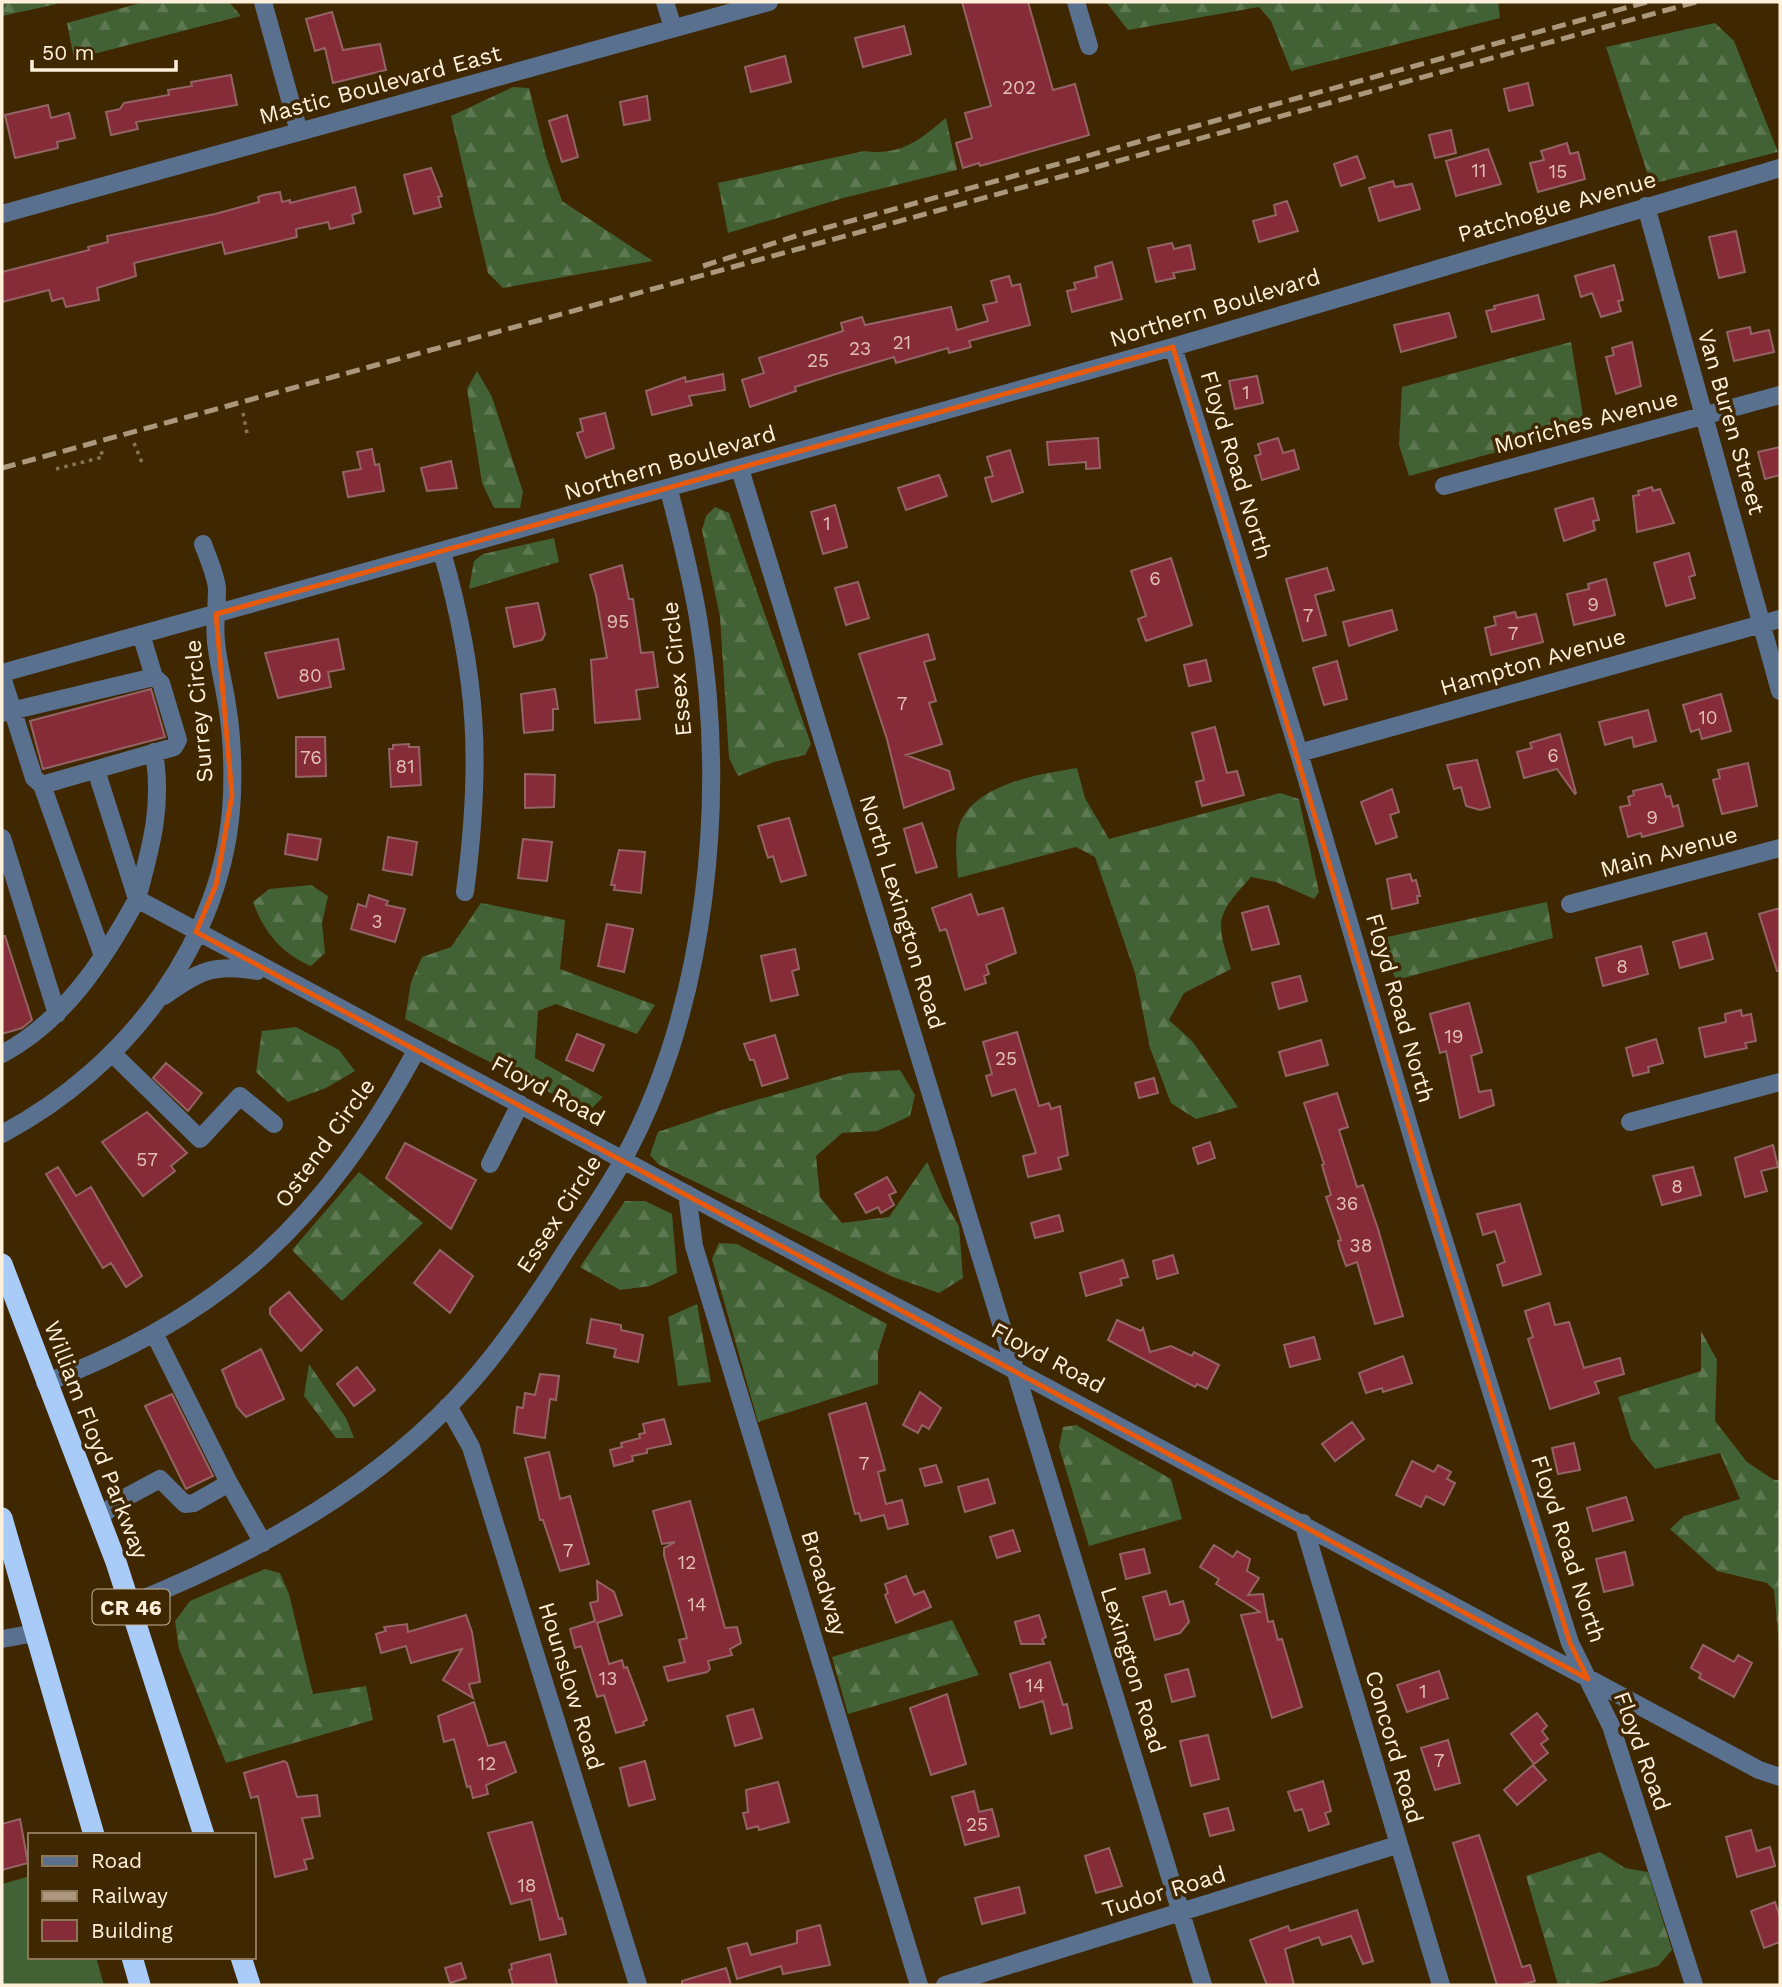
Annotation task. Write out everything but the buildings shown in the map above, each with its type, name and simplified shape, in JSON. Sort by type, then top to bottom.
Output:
[{"type":"highway","name":"William Floyd Parkway","points":[[2,1264],[130,1604],[203,1833]]},
{"type":"highway","points":[[2,1521],[93,1833]]},
{"type":"highway","points":[[133,1959],[140,1985]]},
{"type":"highway","points":[[242,1959],[250,1985]]},
{"type":"street","points":[[262,2],[299,132]]},
{"type":"street","points":[[666,2],[673,28]]},
{"type":"street","name":"Mastic Boulevard East","points":[[2,214],[769,2]]},
{"type":"street","points":[[1076,2],[1088,46]]},
{"type":"street","name":"Patchogue Avenue","points":[[1349,294],[1780,168]]},
{"type":"street","name":"Van Buren Street","points":[[1646,206],[1704,415],[1771,621],[1780,691]]},
{"type":"street","name":"Northern Boulevard","points":[[2,675],[141,634],[740,470],[1349,294]]},
{"type":"street","name":"Floyd Road North","points":[[1173,347],[1299,752],[1440,1230],[1570,1643],[1588,1679]]},
{"type":"street","name":"Moriches Avenue","points":[[1444,486],[1780,395]]},
{"type":"street","name":"North Lexington Road","points":[[740,470],[1016,1368]]},
{"type":"street","name":"Essex Circle","points":[[130,1604],[263,1543],[346,1492],[410,1443],[448,1406],[511,1330],[557,1265],[623,1159],[651,1097],[678,1023],[695,942],[708,843],[710,763],[701,638],[693,586],[669,490]]},
{"type":"street","name":"Surrey Circle","points":[[2,1134],[46,1109],[113,1054],[159,1000],[196,932],[216,885],[227,838],[232,795],[230,726],[216,642],[217,586],[203,544]]},
{"type":"street","points":[[442,552],[464,632],[474,708],[474,815],[465,892]]},
{"type":"street","name":"Hampton Avenue","points":[[1299,752],[1771,621]]},
{"type":"street","points":[[42,785],[174,747],[178,740],[161,683],[154,677],[141,634]]},
{"type":"street","points":[[2,675],[8,712],[34,778],[42,785],[103,956]]},
{"type":"street","points":[[8,712],[154,677]]},
{"type":"street","points":[[2,1054],[57,1014],[103,956],[137,899],[155,833],[160,786],[154,752]]},
{"type":"street","points":[[96,770],[137,899]]},
{"type":"street","points":[[2,838],[57,1014]]},
{"type":"street","name":"Main Avenue","points":[[1570,904],[1780,848]]},
{"type":"street","name":"Floyd Road","points":[[137,899],[1016,1368],[1588,1679],[1611,1726],[1693,1985]]},
{"type":"street","points":[[159,1000],[191,977],[212,968],[233,967],[275,974]]},
{"type":"street","name":"Ostend Circle","points":[[45,1383],[105,1359],[154,1333],[210,1298],[290,1233],[354,1154],[417,1049]]},
{"type":"street","points":[[113,1054],[200,1139],[240,1096],[274,1124]]},
{"type":"street","points":[[1630,1122],[1780,1082]]},
{"type":"street","points":[[490,1164],[520,1104]]},
{"type":"street","name":"Broadway","points":[[687,1194],[694,1246],[919,1985]]},
{"type":"street","points":[[154,1333],[229,1483],[263,1543]]},
{"type":"street","name":"Lexington Road","points":[[1016,1368],[1203,1985]]},
{"type":"street","name":"Hounslow Road","points":[[448,1406],[471,1447],[638,1985]]},
{"type":"street","points":[[99,1518],[119,1502],[160,1479],[185,1504],[194,1503],[229,1483]]},
{"type":"street","name":"Concord Road","points":[[1303,1523],[1441,1985]]},
{"type":"street","points":[[2,1639],[35,1633]]},
{"type":"street","points":[[1588,1679],[1744,1762],[1780,1777]]},
{"type":"street","name":"Tudor Road","points":[[945,1985],[1397,1845]]},
{"type":"path","points":[[243,413],[247,438]]},
{"type":"path","points":[[134,443],[143,465]]},
{"type":"path","points":[[56,469],[103,457],[102,452]]},
{"type":"highlighted area","points":[[1173,347],[1424,1177],[1570,1643],[1588,1679],[196,932],[216,885],[232,795],[216,614]]},
{"type":"green space","points":[[2,2],[57,2],[57,4],[2,16]]},
{"type":"green space","points":[[144,2],[229,2],[241,16],[74,59],[67,23]]},
{"type":"green space","points":[[1106,2],[1498,2],[1500,18],[1291,71],[1271,21],[1259,7],[1128,30]]},
{"type":"green space","points":[[1715,23],[1734,41],[1778,152],[1651,184],[1606,47]]},
{"type":"green space","points":[[513,87],[529,88],[546,156],[562,201],[653,261],[503,288],[488,273],[451,116]]},
{"type":"green space","points":[[946,118],[957,170],[843,198],[728,233],[718,183],[864,151],[900,149]]},
{"type":"green space","points":[[1571,342],[1585,428],[1409,476],[1399,445],[1402,387]]},
{"type":"green space","points":[[477,371],[492,397],[523,492],[520,508],[494,508],[482,483],[467,389]]},
{"type":"green space","points":[[715,507],[729,513],[811,744],[805,755],[774,762],[738,776],[729,758],[720,617],[702,530],[706,516]]},
{"type":"green space","points":[[554,538],[559,562],[469,589],[474,561],[483,554]]},
{"type":"green space","points":[[1077,768],[1085,798],[1109,839],[1280,793],[1299,799],[1319,892],[1314,899],[1276,882],[1251,877],[1231,901],[1222,919],[1222,939],[1231,969],[1184,993],[1169,1020],[1192,1041],[1238,1107],[1196,1119],[1171,1103],[1150,1048],[1135,973],[1095,857],[1076,847],[958,878],[957,835],[962,818],[973,805],[1005,785]]},
{"type":"green space","points":[[311,885],[328,896],[322,923],[325,953],[311,966],[282,948],[262,923],[253,902],[269,889]]},
{"type":"green space","points":[[1547,902],[1553,938],[1396,980],[1378,939]]},
{"type":"green space","points":[[481,903],[565,920],[560,969],[655,1005],[637,1034],[556,1004],[538,1011],[535,1058],[603,1097],[588,1112],[405,1019],[411,982],[422,957],[451,947]]},
{"type":"green space","points":[[296,1027],[339,1050],[355,1071],[326,1088],[288,1102],[256,1072],[262,1031]]},
{"type":"green space","points":[[900,1070],[915,1095],[910,1116],[877,1131],[842,1133],[816,1156],[820,1197],[842,1223],[889,1217],[927,1162],[944,1201],[959,1226],[963,1278],[939,1293],[893,1277],[658,1164],[650,1155],[658,1132],[722,1110],[850,1073]]},
{"type":"green space","points":[[359,1172],[423,1223],[342,1301],[292,1250]]},
{"type":"green space","points":[[625,1201],[645,1201],[672,1214],[677,1273],[650,1286],[620,1290],[580,1267]]},
{"type":"green space","points":[[719,1243],[737,1244],[887,1324],[878,1352],[878,1384],[758,1422],[712,1259]]},
{"type":"green space","points":[[697,1304],[711,1382],[678,1386],[668,1317]]},
{"type":"green space","points":[[1701,1331],[1717,1360],[1715,1421],[1747,1462],[1774,1480],[1780,1480],[1780,1655],[1774,1590],[1767,1583],[1717,1571],[1670,1529],[1684,1516],[1740,1499],[1720,1453],[1655,1469],[1631,1439],[1618,1397],[1701,1371]]},
{"type":"green space","points":[[309,1364],[346,1418],[354,1438],[336,1438],[304,1396]]},
{"type":"green space","points":[[1076,1425],[1171,1479],[1182,1519],[1089,1546],[1059,1447],[1063,1427]]},
{"type":"green space","points":[[265,1569],[280,1573],[289,1594],[313,1694],[366,1686],[373,1720],[226,1763],[179,1649],[175,1621],[190,1601]]},
{"type":"green space","points":[[952,1620],[979,1675],[848,1714],[832,1657]]},
{"type":"green space","points":[[1600,1852],[1625,1868],[1648,1872],[1672,1950],[1658,1966],[1591,1985],[1558,1985],[1526,1876]]},
{"type":"green space","points":[[28,1877],[28,1959],[97,1959],[104,1985],[2,1985],[2,1884]]},
{"type":"railway","points":[[703,266],[796,236],[1647,2]]},
{"type":"railway","points":[[2,468],[1696,2]]}]
